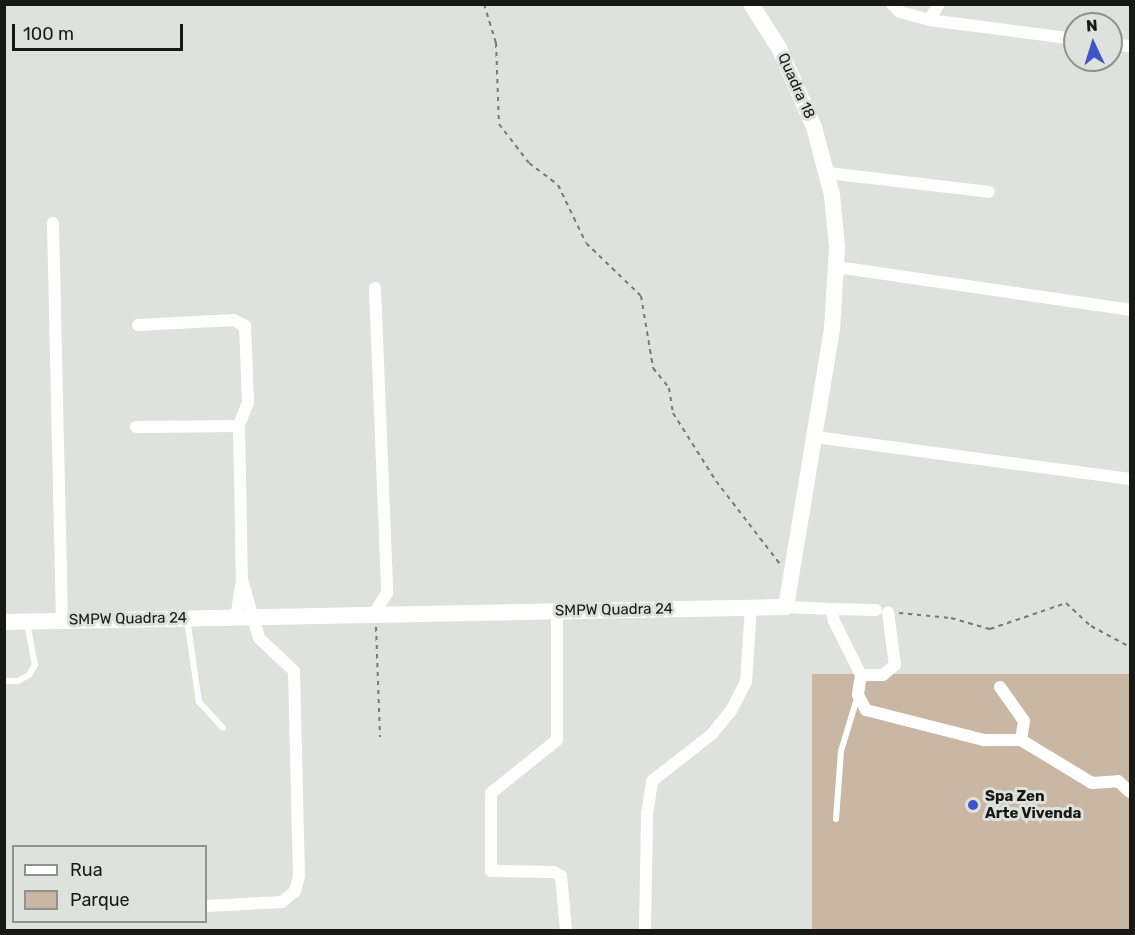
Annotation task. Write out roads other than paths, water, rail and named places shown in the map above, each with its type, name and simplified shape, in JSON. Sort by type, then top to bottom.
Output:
[{"type":"street","name":"Quadra 18","points":[[750,4],[779,48],[805,102],[828,173]]},
{"type":"street","points":[[892,4],[910,16],[929,20],[1063,37]]},
{"type":"street","points":[[929,20],[939,4]]},
{"type":"street","points":[[861,675],[883,675],[895,665],[882,611],[786,607],[832,329],[837,267],[828,173],[989,192]]},
{"type":"street","points":[[53,223],[62,621]]},
{"type":"street","points":[[837,267],[1131,310]]},
{"type":"street","points":[[375,288],[387,593],[375,612]]},
{"type":"street","points":[[138,325],[243,323],[248,402],[239,426],[242,580],[236,618]]},
{"type":"street","points":[[136,427],[239,426]]},
{"type":"street","points":[[814,437],[1131,479]]},
{"type":"street","points":[[207,906],[282,902],[295,891],[299,876],[294,671],[259,638],[242,580]]},
{"type":"street","points":[[387,593],[401,611]]},
{"type":"street","name":"SMPW Quadra 24","points":[[4,622],[236,618],[401,611],[786,607]]},
{"type":"street","points":[[645,930],[647,814],[652,781],[712,734],[732,709],[746,681],[751,608]]},
{"type":"street","points":[[831,609],[834,621],[861,675],[858,695],[866,710],[890,719],[984,740],[1021,740],[1092,783],[1118,781],[1130,792]]},
{"type":"street","points":[[558,611],[557,740],[491,793],[492,871],[554,872],[561,876],[566,930]]},
{"type":"street","points":[[1000,687],[1024,721],[1021,740]]},
{"type":"lane","points":[[187,618],[199,702],[224,728]]},
{"type":"lane","points":[[4,681],[18,681],[29,675],[35,665],[27,621]]},
{"type":"lane","points":[[836,819],[841,751],[858,695]]},
{"type":"place","name":"Spa Zen Arte Vivenda","points":[[973,805]]}]
